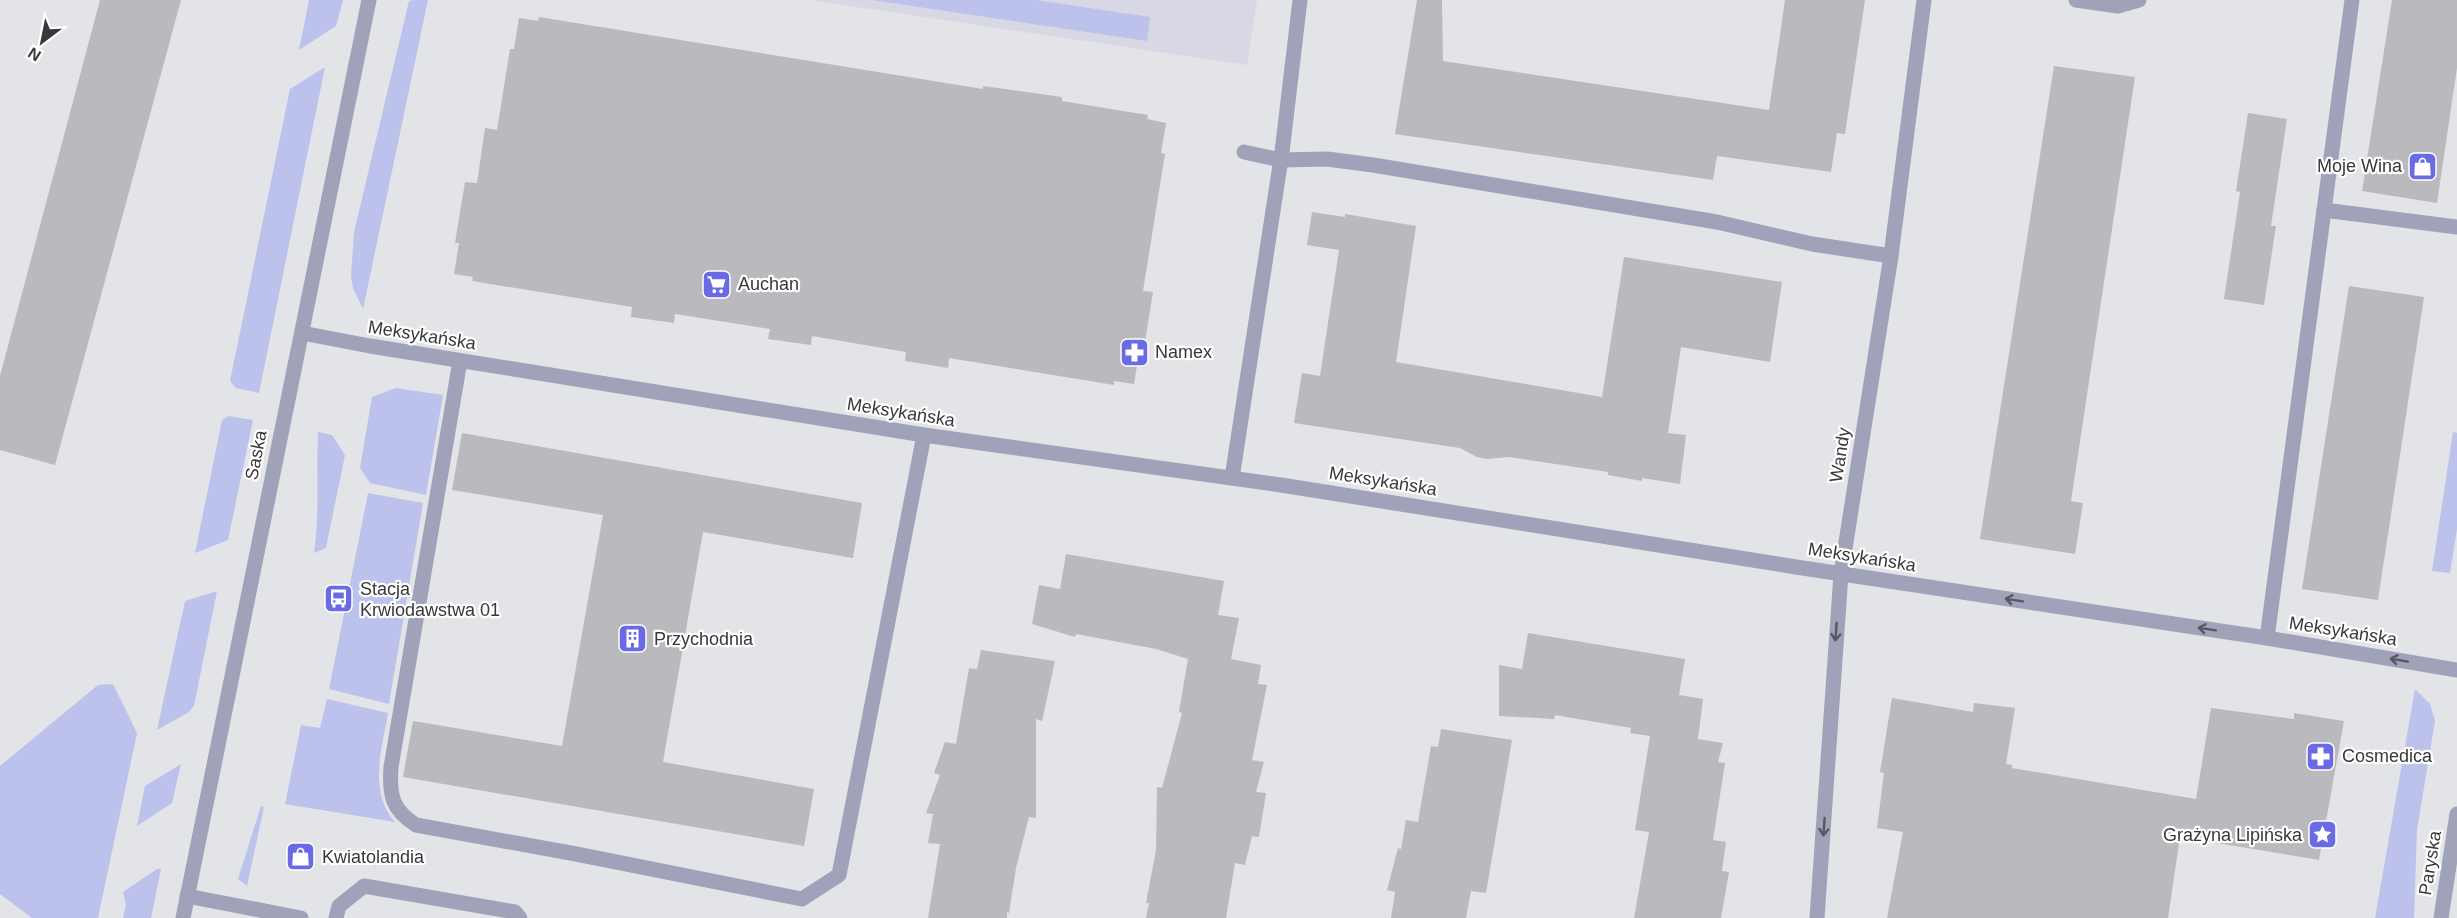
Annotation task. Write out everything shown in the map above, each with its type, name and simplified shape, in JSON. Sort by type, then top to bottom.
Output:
[{"type":"street","name":"Saska","points":[[183,918],[369,0]]},
{"type":"street","points":[[1232,478],[1281,160],[1300,0]]},
{"type":"street","name":"Wandy","points":[[1817,918],[1841,574],[1891,256],[1924,0]]},
{"type":"street","points":[[2076,0],[2118,6],[2139,0]]},
{"type":"street","points":[[2267,638],[2352,0]]},
{"type":"street","points":[[1244,152],[1281,160],[1327,159],[1373,165],[1717,222],[1812,244],[1891,256]]},
{"type":"street","points":[[2324,210],[2457,227]]},
{"type":"street","name":"Meksykańska","points":[[302,333],[460,361],[924,435],[1232,478],[1841,574],[2267,638],[2457,670]]},
{"type":"street","points":[[460,361],[390,767],[392,798],[397,809],[404,818],[416,825],[802,899],[839,875],[924,435]]},
{"type":"street","name":"Paryska","points":[[2441,918],[2457,814]]},
{"type":"street","points":[[336,918],[339,906],[364,886],[515,912],[520,918]]},
{"type":"street","points":[[187,896],[301,918]]},
{"type":"shaded area","points":[[309,0],[343,0],[336,26],[299,50]]},
{"type":"shaded area","points":[[428,0],[363,309],[353,288],[351,276],[354,232],[409,1]]},
{"type":"shaded area","points":[[810,0],[1257,0],[1247,65]]},
{"type":"shaded area","points":[[872,0],[1036,0],[1150,17],[1147,41]]},
{"type":"shaded area","points":[[325,67],[259,393],[236,388],[230,381],[290,89]]},
{"type":"shaded area","points":[[396,388],[443,395],[426,495],[370,483],[360,468],[372,397]]},
{"type":"shaded area","points":[[229,416],[253,420],[228,540],[195,553],[222,420]]},
{"type":"shaded area","points":[[318,432],[332,435],[345,455],[326,548],[314,553],[317,508]]},
{"type":"shaded area","points":[[2453,432],[2457,433],[2457,529],[2450,573],[2432,571]]},
{"type":"shaded area","points":[[368,493],[423,503],[389,704],[329,689]]},
{"type":"shaded area","points":[[217,591],[194,706],[189,712],[157,730],[185,601]]},
{"type":"shaded area","points":[[113,684],[137,733],[98,918],[32,918],[0,894],[0,766],[98,685]]},
{"type":"shaded area","points":[[2415,689],[2430,704],[2435,721],[2417,830],[2414,918],[2375,918]]},
{"type":"shaded area","points":[[327,699],[388,713],[380,755],[379,784],[387,810],[395,822],[285,804],[301,725],[320,728]]},
{"type":"shaded area","points":[[181,764],[172,803],[137,826],[145,786]]},
{"type":"shaded area","points":[[261,806],[264,807],[247,886],[238,879]]},
{"type":"shaded area","points":[[157,869],[161,869],[151,918],[123,918],[126,905],[123,892]]},
{"type":"building","points":[[100,0],[181,0],[55,465],[0,450],[0,376]]},
{"type":"building","points":[[1417,0],[1442,0],[1443,61],[1769,110],[1785,0],[1865,0],[1845,134],[1837,133],[1831,172],[1717,156],[1713,180],[1395,134]]},
{"type":"building","points":[[2392,0],[2457,0],[2457,68],[2437,203],[2362,191]]},
{"type":"building","points":[[539,17],[983,89],[983,86],[1062,97],[1062,101],[1148,115],[1147,119],[1166,123],[1161,153],[1165,154],[1143,291],[1153,292],[1143,354],[1139,353],[1134,384],[1114,381],[1114,385],[949,358],[948,368],[905,361],[906,352],[812,336],[811,345],[768,339],[770,329],[675,314],[674,323],[631,317],[632,307],[472,281],[473,277],[454,274],[459,243],[455,243],[465,182],[477,183],[485,128],[497,130],[510,49],[514,49],[519,18],[538,21]]},
{"type":"building","points":[[2054,66],[2135,77],[2071,501],[2083,503],[2075,554],[1980,539]]},
{"type":"building","points":[[2248,113],[2287,119],[2271,226],[2276,226],[2264,305],[2224,299],[2240,192],[2236,191]]},
{"type":"building","points":[[1312,212],[1345,217],[1345,214],[1416,226],[1396,362],[1602,397],[1624,257],[1782,282],[1770,362],[1681,347],[1668,433],[1686,435],[1680,484],[1642,478],[1642,481],[1608,475],[1608,472],[1509,457],[1487,459],[1477,457],[1460,448],[1294,423],[1302,373],[1320,376],[1339,250],[1307,245]]},
{"type":"building","points":[[2349,286],[2424,297],[2378,600],[2302,589]]},
{"type":"building","name":"Przychodnia","points":[[462,433],[862,503],[853,558],[703,532],[663,762],[814,789],[804,846],[403,777],[413,721],[562,746],[603,515],[452,490]]},
{"type":"building","points":[[1066,554],[1224,581],[1218,615],[1239,618],[1231,659],[1261,665],[1258,684],[1267,685],[1252,760],[1264,762],[1256,792],[1266,793],[1259,837],[1252,836],[1245,865],[1235,863],[1226,918],[1146,918],[1149,903],[1146,903],[1156,850],[1157,787],[1162,788],[1182,713],[1179,712],[1188,659],[1156,649],[1076,634],[1075,637],[1032,624],[1039,585],[1060,589]]},
{"type":"building","points":[[1528,633],[1685,659],[1679,695],[1703,699],[1698,739],[1723,743],[1718,762],[1725,763],[1713,840],[1726,842],[1722,871],[1729,872],[1721,918],[1634,918],[1649,832],[1635,830],[1650,736],[1630,733],[1631,728],[1555,715],[1554,719],[1499,716],[1499,665],[1522,669]]},
{"type":"building","points":[[981,650],[1055,661],[1042,721],[1036,719],[1036,818],[1029,817],[1016,868],[1007,918],[928,918],[940,844],[928,843],[933,814],[926,813],[940,775],[934,773],[945,742],[956,744],[969,668],[977,669]]},
{"type":"building","points":[[1892,698],[1973,712],[1974,703],[2015,708],[2006,764],[2012,765],[2012,768],[2196,799],[2211,708],[2294,719],[2294,713],[2344,721],[2319,860],[2180,837],[2168,918],[1887,918],[1903,832],[1877,828],[1884,773],[1880,772]]},
{"type":"building","points":[[1441,729],[1512,740],[1486,893],[1471,891],[1466,918],[1391,918],[1395,892],[1387,890],[1398,848],[1401,849],[1406,820],[1418,822],[1431,746],[1438,747]]},
{"type":"place","name":"Moje Wina","points":[[2423,166]]},
{"type":"place","name":"Auchan","points":[[717,284]]},
{"type":"place","name":"Namex","points":[[1134,352]]},
{"type":"place","name":"Stacja Krwiodawstwa 01","points":[[339,599]]},
{"type":"place","name":"Przychodnia","points":[[633,639]]},
{"type":"place","name":"Cosmedica","points":[[2321,756]]},
{"type":"place","name":"Grażyna Lipińska","points":[[2323,835]]},
{"type":"place","name":"Kwiatolandia","points":[[301,857]]}]
